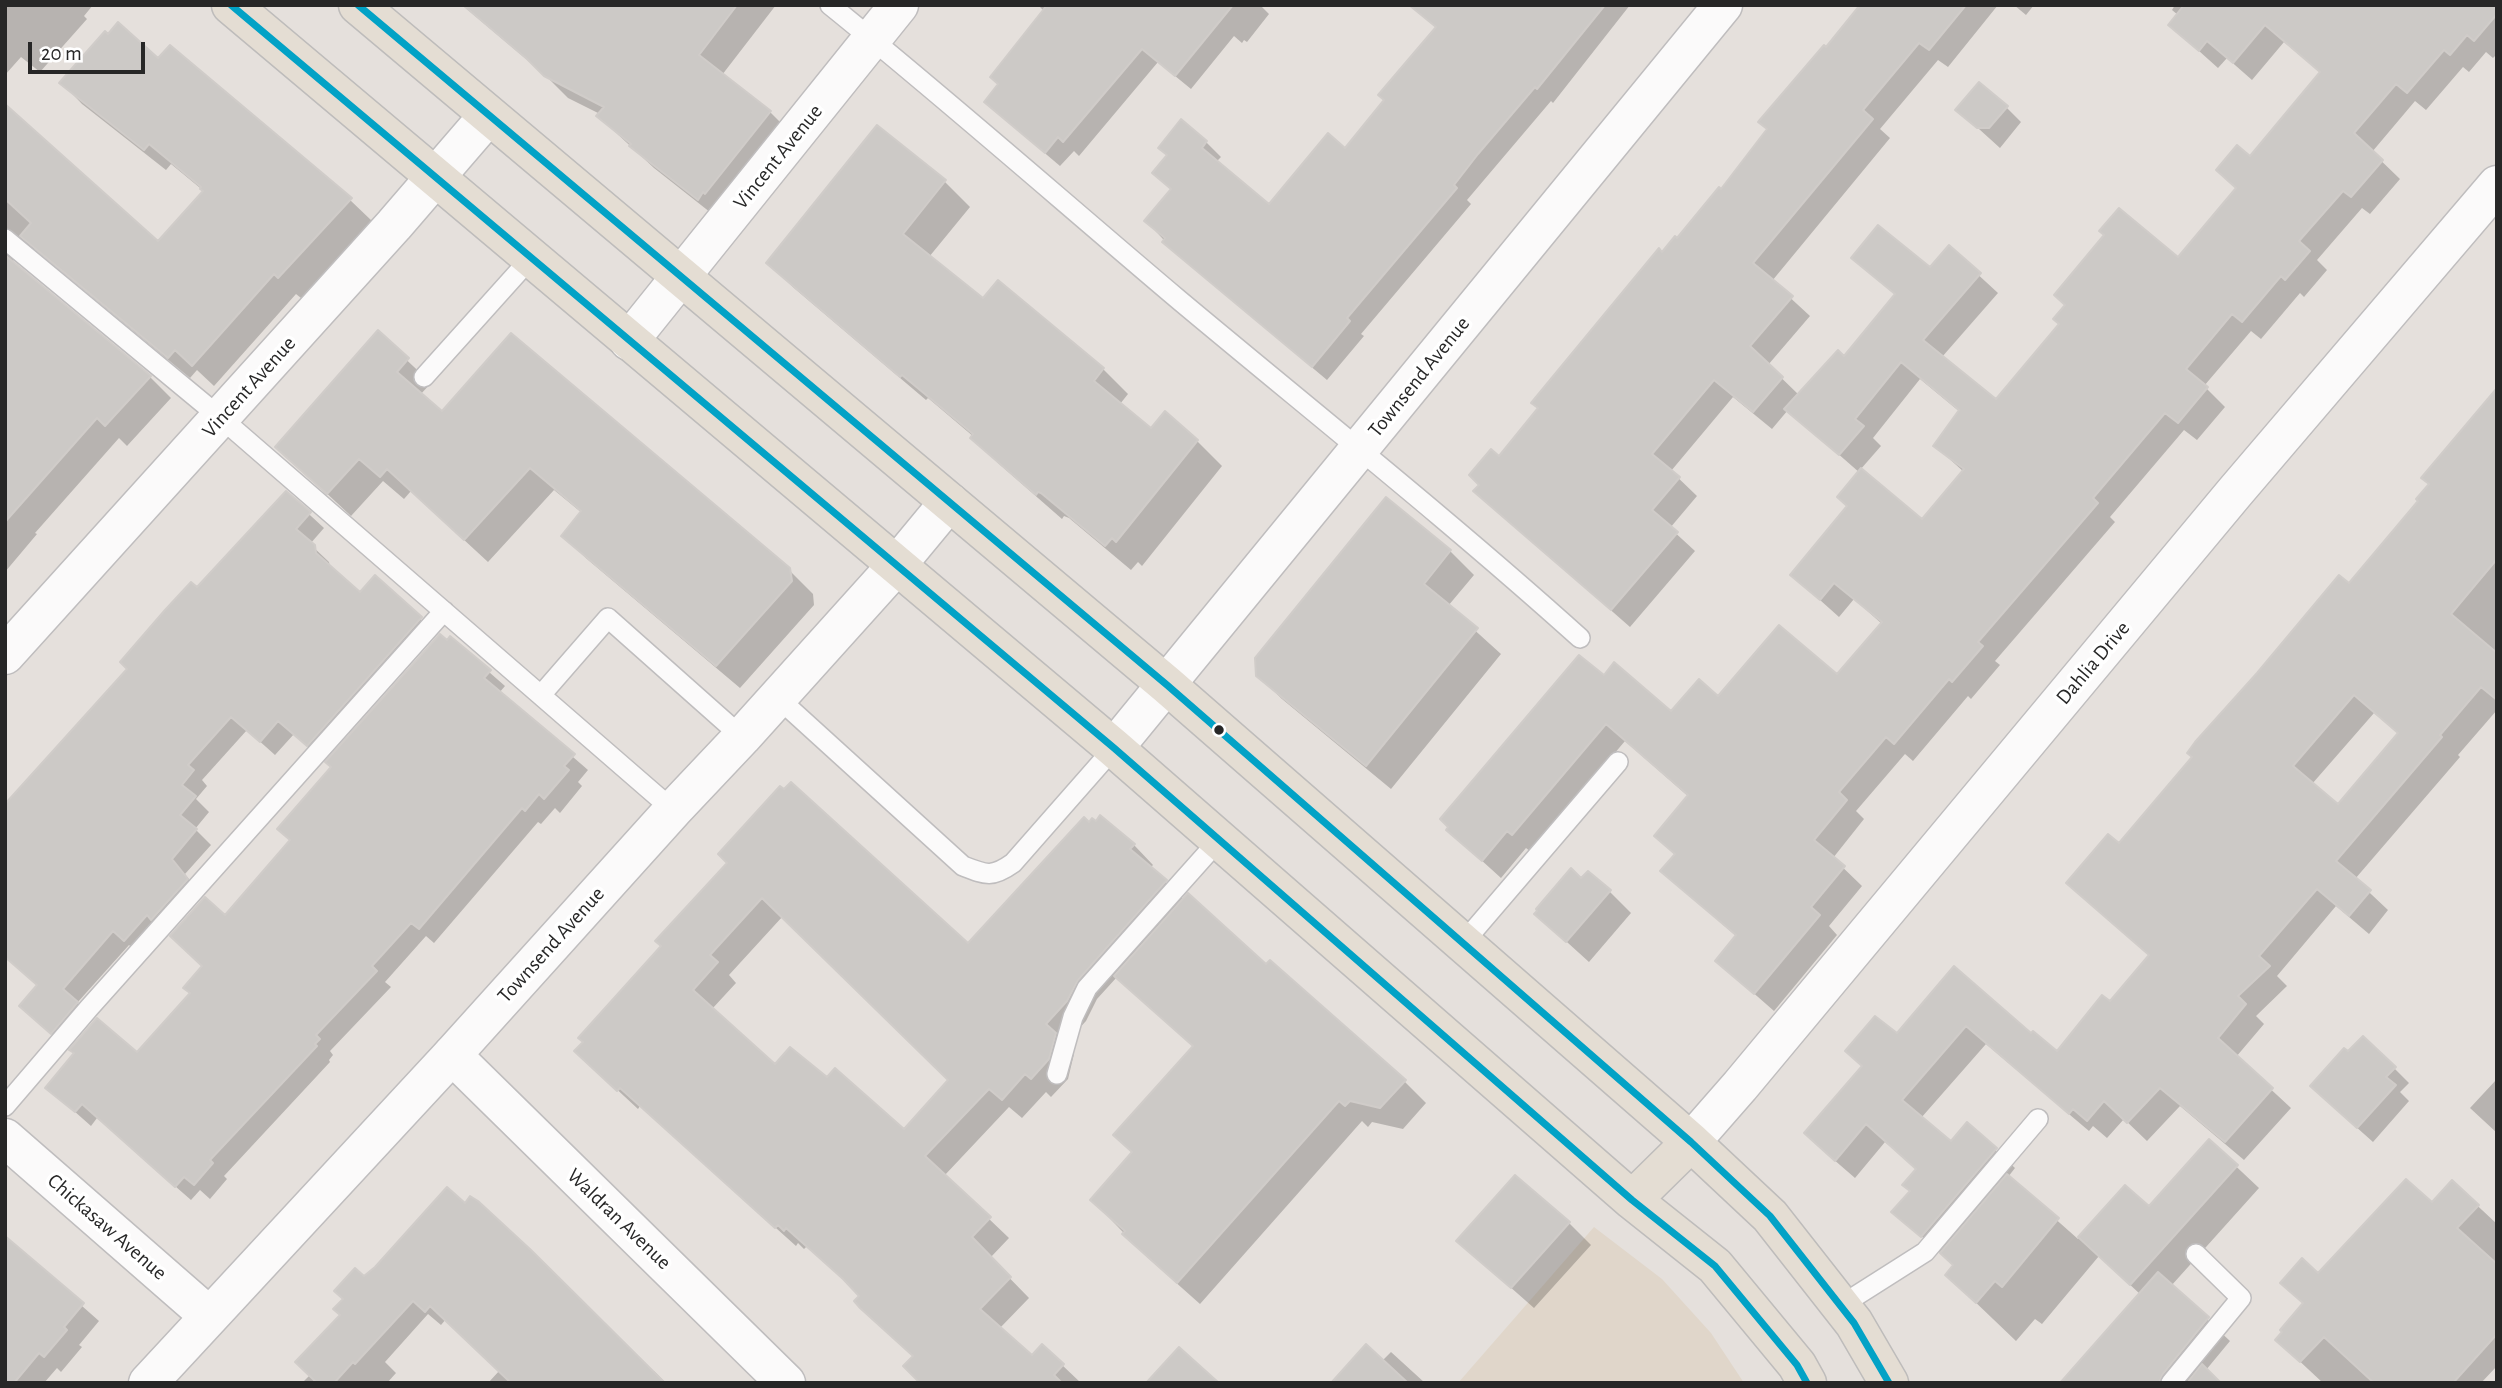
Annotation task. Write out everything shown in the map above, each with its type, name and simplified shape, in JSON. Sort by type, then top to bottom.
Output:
[{"type":"main road","points":[[231,5],[1114,748],[1632,1200],[1715,1266],[1797,1365],[1807,1383]]},
{"type":"main road","points":[[358,5],[1167,685],[1691,1142],[1770,1216],[1854,1323],[1889,1383]]},
{"type":"main road","points":[[1632,1200],[1691,1142]]},
{"type":"street","name":"Vincent Avenue","points":[[629,341],[900,5]]},
{"type":"street","name":"Townsend Avenue","points":[[1114,748],[1723,5]]},
{"type":"street","name":"Vincent Avenue","points":[[5,655],[436,179],[488,116]]},
{"type":"street","name":"Dahlia Drive","points":[[1691,1142],[2235,492],[2497,185]]},
{"type":"street","name":"Townsend Avenue","points":[[148,1383],[453,1055],[673,810],[743,737],[896,566],[948,502]]},
{"type":"street","name":"Waldran Avenue","points":[[453,1055],[786,1383]]},
{"type":"street","name":"Chickasaw Avenue","points":[[5,1138],[209,1316]]},
{"type":"lane","points":[[831,5],[1507,572],[1580,638]]},
{"type":"lane","points":[[5,239],[221,418],[673,810]]},
{"type":"lane","points":[[424,377],[530,259]]},
{"type":"lane","points":[[5,1106],[444,611]]},
{"type":"lane","points":[[541,695],[608,618],[743,737]]},
{"type":"lane","points":[[777,697],[963,866],[987,876],[1002,872],[1013,863],[1114,748]]},
{"type":"lane","points":[[1463,943],[1618,762]]},
{"type":"lane","points":[[1057,1074],[1073,1017],[1087,988],[1219,840]]},
{"type":"lane","points":[[1840,1306],[1925,1252],[2038,1119]]},
{"type":"lane","points":[[2171,1383],[2241,1298],[2196,1254]]},
{"type":"shaded area","points":[[1594,1227],[1662,1279],[1711,1333],[1744,1383],[1458,1383]]},
{"type":"building","points":[[463,5],[737,5],[699,55],[771,111],[698,200],[629,146],[631,144],[596,116],[604,107],[544,76]]},
{"type":"building","points":[[1047,5],[1233,5],[1175,76],[1142,49],[1063,142],[1058,137],[1045,153],[984,102],[998,84],[990,77]]},
{"type":"building","points":[[1409,5],[1605,5],[1537,89],[1535,87],[1478,154],[1454,185],[1457,188],[1347,318],[1350,321],[1312,367],[1162,242],[1165,238],[1144,221],[1171,189],[1152,173],[1167,155],[1158,148],[1181,119],[1207,141],[1202,148],[1269,204],[1328,133],[1345,148],[1384,100],[1378,95],[1436,27]]},
{"type":"building","points":[[1860,5],[1966,5],[1929,50],[1919,43],[1863,110],[1873,119],[1753,263],[1793,296],[1750,346],[1783,377],[1753,412],[1714,380],[1652,454],[1680,477],[1652,510],[1678,532],[1611,610],[1473,491],[1479,485],[1469,475],[1491,449],[1499,456],[1538,408],[1531,403],[1659,248],[1662,252],[1675,236],[1677,238],[1719,187],[1721,189],[1767,129],[1758,122]]},
{"type":"building","points":[[2184,5],[2497,5],[2497,14],[2474,41],[2467,35],[2450,55],[2444,50],[2407,93],[2396,84],[2354,133],[2383,160],[2351,197],[2343,191],[2299,241],[2310,251],[2285,280],[2281,276],[2242,322],[2232,314],[2186,369],[2208,387],[2178,423],[2165,413],[2093,498],[2098,503],[1978,642],[1983,646],[1952,682],[1949,679],[1894,744],[1886,737],[1839,792],[1847,800],[1814,840],[1845,866],[1811,907],[1820,915],[1754,994],[1715,961],[1736,935],[1660,871],[1675,854],[1654,836],[1688,795],[1606,724],[1512,835],[1507,831],[1482,861],[1446,830],[1448,827],[1440,819],[1579,655],[1604,675],[1614,662],[1671,711],[1699,679],[1718,696],[1779,625],[1837,674],[1882,622],[1834,583],[1820,600],[1790,575],[1847,506],[1837,497],[1861,468],[1922,519],[1964,469],[1933,446],[1959,410],[1901,362],[1855,419],[1864,426],[1839,455],[1784,409],[1838,350],[1844,356],[1895,294],[1851,258],[1878,225],[1930,267],[1949,245],[1981,273],[1923,340],[1996,399],[2059,324],[2053,319],[2065,305],[2054,295],[2104,235],[2099,231],[2119,208],[2178,257],[2236,188],[2216,170],[2237,145],[2250,156],[2320,72],[2265,25],[2233,63],[2207,41],[2199,51],[2168,25]]},
{"type":"building","points":[[118,22],[158,58],[170,45],[352,198],[278,278],[274,274],[192,366],[175,350],[168,358],[20,236],[31,223],[5,199],[5,104],[158,241],[203,191],[149,144],[144,150],[59,83],[105,31],[108,34]]},
{"type":"building","points":[[1979,82],[2008,106],[1989,128],[1977,128],[1955,110]]},
{"type":"building","points":[[877,125],[946,180],[903,234],[983,298],[998,280],[1104,368],[1094,381],[1151,428],[1165,411],[1198,440],[1116,542],[1112,538],[1105,546],[1041,493],[1036,495],[970,438],[973,434],[902,375],[900,377],[766,263]]},
{"type":"building","points":[[5,255],[151,376],[105,426],[97,418],[5,522]]},
{"type":"building","points":[[378,330],[409,358],[397,372],[442,411],[511,333],[790,568],[792,581],[716,666],[561,536],[581,511],[530,468],[464,540],[387,469],[380,477],[359,459],[327,494],[275,447]]},
{"type":"building","points":[[2497,388],[2497,559],[2451,614],[2497,653],[2497,700],[2481,687],[2336,861],[2371,890],[2349,916],[2317,889],[2259,956],[2270,966],[2238,996],[2246,1004],[2218,1038],[2273,1088],[2225,1142],[2160,1088],[2127,1123],[2104,1101],[2087,1121],[2073,1109],[2069,1114],[1966,1026],[1902,1100],[1951,1141],[1967,1122],[1997,1148],[1921,1237],[1891,1212],[1910,1191],[1902,1185],[1916,1169],[1866,1124],[1835,1161],[1804,1133],[1862,1066],[1845,1051],[1875,1016],[1897,1033],[1954,966],[2031,1033],[2033,1031],[2057,1051],[2102,995],[2110,1001],[2149,955],[2066,883],[2108,834],[2119,843],[2192,757],[2187,753],[2195,742],[2339,575],[2349,583],[2418,501],[2416,499],[2429,484],[2421,478]],"holes":[[[2354,695],[2398,733],[2338,804],[2293,766]]]},
{"type":"building","points":[[286,491],[311,512],[296,529],[315,545],[316,553],[360,592],[375,575],[422,617],[307,746],[278,721],[260,742],[231,717],[188,765],[194,770],[182,785],[196,796],[180,815],[197,829],[172,859],[188,879],[151,920],[147,915],[124,941],[113,931],[63,989],[78,1002],[51,1034],[19,1006],[37,985],[5,957],[5,804],[127,669],[120,662],[165,610],[191,582],[197,587]]},
{"type":"building","points":[[1386,497],[1451,550],[1424,584],[1478,628],[1366,766],[1256,676],[1255,658]]},
{"type":"building","points":[[440,634],[447,640],[450,636],[491,670],[484,678],[575,754],[564,766],[569,770],[544,799],[539,794],[525,811],[522,808],[419,929],[411,923],[372,966],[377,971],[316,1035],[320,1039],[315,1044],[317,1046],[210,1160],[213,1163],[194,1185],[184,1177],[175,1187],[82,1104],[75,1112],[45,1088],[74,1053],[69,1050],[97,1018],[137,1052],[190,993],[183,988],[202,966],[170,936],[205,897],[225,915],[290,840],[277,829],[331,767],[325,762]]},
{"type":"building","points":[[791,782],[968,943],[1084,817],[1089,822],[1092,818],[1096,821],[1100,815],[1135,844],[1130,849],[1167,880],[1078,980],[1067,1001],[1046,1024],[1056,1033],[1049,1059],[1031,1079],[1025,1074],[1002,1100],[989,1089],[925,1156],[991,1217],[972,1237],[1011,1277],[980,1309],[1032,1355],[1042,1344],[1064,1364],[1054,1375],[1062,1383],[920,1383],[903,1366],[913,1356],[860,1308],[854,1301],[859,1296],[843,1279],[786,1228],[784,1231],[778,1225],[775,1228],[620,1088],[617,1091],[574,1051],[583,1042],[578,1038],[661,946],[655,941],[727,863],[718,854],[780,786],[784,789]],"holes":[[[762,898],[948,1080],[904,1129],[835,1068],[827,1077],[790,1047],[775,1064],[693,990],[718,962],[710,955]]]},
{"type":"building","points":[[1571,868],[1581,878],[1588,871],[1611,890],[1566,942],[1534,914]]},
{"type":"building","points":[[1188,893],[1266,964],[1270,960],[1406,1080],[1380,1108],[1350,1101],[1345,1106],[1339,1101],[1177,1283],[1122,1234],[1125,1231],[1090,1200],[1132,1152],[1113,1135],[1193,1046],[1114,976]]},
{"type":"building","points":[[2363,1036],[2396,1067],[2386,1077],[2396,1085],[2357,1128],[2310,1086],[2344,1048],[2348,1051]]},
{"type":"building","points":[[2209,1139],[2238,1165],[2130,1285],[2078,1237],[2125,1185],[2149,1206]]},
{"type":"building","points":[[2007,1174],[2059,1218],[2002,1287],[1995,1281],[1976,1303],[1945,1275],[1953,1265],[1940,1253]]},
{"type":"building","points":[[1515,1175],[1570,1222],[1511,1288],[1456,1241]]},
{"type":"building","points":[[2406,1179],[2432,1202],[2452,1180],[2479,1205],[2457,1228],[2497,1264],[2497,1334],[2453,1383],[2374,1383],[2324,1337],[2300,1362],[2275,1340],[2303,1303],[2280,1283],[2302,1258],[2318,1273]]},
{"type":"building","points":[[447,1187],[465,1203],[470,1196],[478,1201],[665,1383],[511,1383],[430,1306],[425,1312],[413,1301],[334,1383],[317,1383],[295,1362],[340,1315],[333,1309],[343,1299],[334,1291],[355,1268],[364,1276],[375,1267]]},
{"type":"building","points":[[5,1236],[84,1303],[64,1327],[67,1330],[44,1357],[39,1353],[14,1383],[5,1383]]},
{"type":"building","points":[[2158,1272],[2209,1317],[2162,1375],[2159,1383],[2060,1383]]},
{"type":"building","points":[[1366,1344],[1408,1383],[1331,1383]]},
{"type":"building","points":[[1179,1347],[1219,1383],[1146,1383]]},
{"type":"building","points":[[2202,1364],[2221,1383],[2187,1383]]},
{"type":"transit line","points":[[231,5],[1114,748],[1632,1200],[1715,1266],[1797,1365],[1807,1383]]},
{"type":"transit line","points":[[358,5],[1167,685],[1691,1142],[1770,1216],[1854,1323],[1889,1383]]}]
